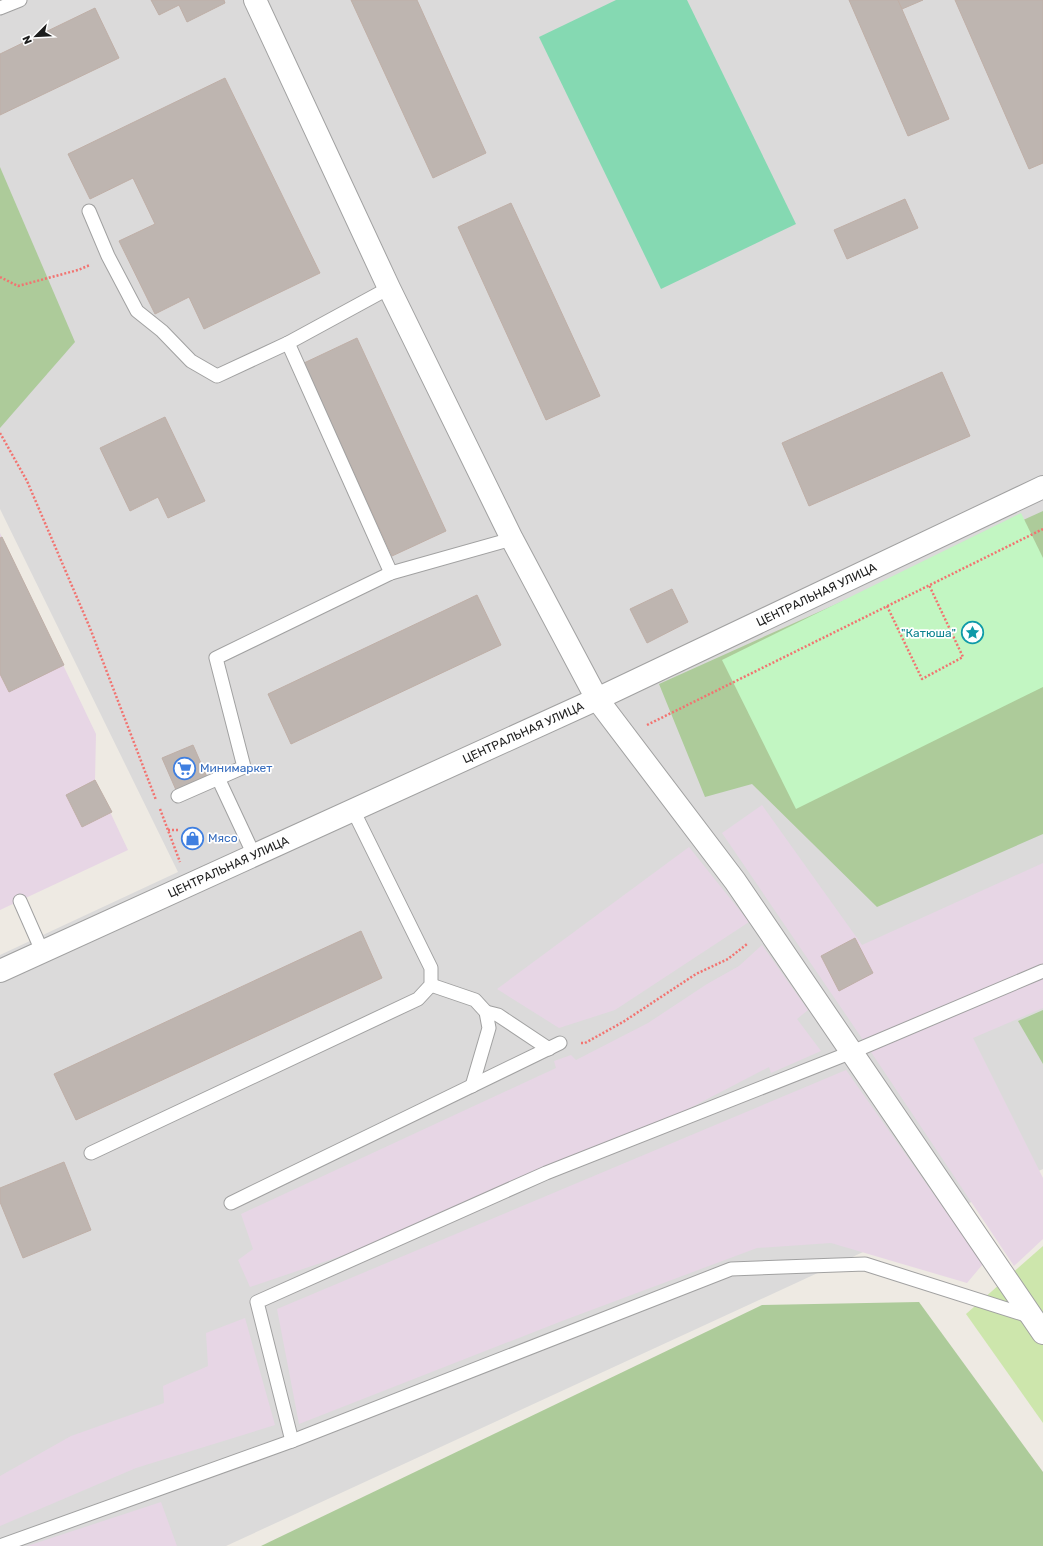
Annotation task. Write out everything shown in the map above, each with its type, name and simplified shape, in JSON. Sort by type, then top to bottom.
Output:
[{"type":"street","points":[[255,0],[389,288],[512,539],[597,699],[735,881],[1037,1325]]},
{"type":"street","name":"ЦЕНТРАЛЬНАЯ УЛИЦА","points":[[0,971],[597,699],[1043,488]]},
{"type":"lane","points":[[0,8],[20,0]]},
{"type":"lane","points":[[89,211],[108,256],[137,311],[162,331],[191,361],[217,376],[288,343],[389,288]]},
{"type":"lane","points":[[288,343],[391,573]]},
{"type":"lane","points":[[178,796],[244,767],[216,658],[391,573],[512,539]]},
{"type":"lane","points":[[218,778],[254,855]]},
{"type":"lane","points":[[90,1153],[418,999],[431,985],[431,968],[353,810]]},
{"type":"lane","points":[[20,901],[42,951]]},
{"type":"lane","points":[[292,1441],[258,1302],[546,1173],[852,1052],[1043,971]]},
{"type":"lane","points":[[431,985],[475,1000],[486,1012],[489,1028],[472,1086]]},
{"type":"lane","points":[[486,1012],[498,1015],[554,1046]]},
{"type":"lane","points":[[231,1203],[554,1046]]},
{"type":"lane","points":[[0,1546],[292,1441],[731,1269],[865,1264],[1037,1325]]},
{"type":"path","points":[[0,277],[18,286],[78,270],[108,256]]},
{"type":"path","points":[[0,433],[27,481],[90,628],[156,801]]},
{"type":"path","points":[[644,727],[1043,529]]},
{"type":"path","points":[[887,606],[922,679],[963,658],[929,585]]},
{"type":"path","points":[[159,808],[189,885]]},
{"type":"path","points":[[168,830],[179,830]]},
{"type":"path","points":[[554,1046],[585,1043],[623,1022],[696,974],[728,959],[751,941],[766,926]]},
{"type":"shaded area","points":[[0,0],[1043,0],[1043,1169],[226,1546],[0,1546],[0,955],[178,872],[0,509]]},
{"type":"shaded area","points":[[0,533],[96,734],[95,780],[128,850],[0,910]]},
{"type":"shaded area","points":[[762,805],[862,945],[1043,863],[1043,1008],[973,1038],[1043,1178],[1043,1239],[1014,1266],[859,1034],[722,833]]},
{"type":"shaded area","points":[[689,847],[749,922],[615,1010],[559,1028],[497,989]]},
{"type":"shaded area","points":[[762,945],[808,1010],[797,1019],[821,1051],[771,1073],[769,1067],[621,1144],[356,1251],[250,1287],[238,1260],[253,1249],[241,1214],[556,1068],[554,1061],[571,1055],[576,1060],[648,1023],[707,984],[739,966]]},
{"type":"shaded area","points":[[846,1070],[983,1264],[967,1283],[831,1243],[757,1248],[562,1321],[299,1424],[277,1309]]},
{"type":"shaded area","points":[[245,1318],[275,1425],[136,1468],[0,1526],[0,1476],[71,1436],[164,1403],[163,1386],[208,1366],[206,1333]]},
{"type":"shaded area","points":[[161,1502],[177,1546],[27,1546]]},
{"type":"green space","points":[[616,0],[687,0],[796,224],[661,289],[539,37]]},
{"type":"green space","points":[[0,167],[75,342],[0,428]]},
{"type":"green space","points":[[1043,511],[1043,834],[877,907],[752,784],[705,797],[659,684]]},
{"type":"green space","points":[[1021,513],[1043,558],[1043,687],[796,809],[722,660]]},
{"type":"green space","points":[[1043,1010],[1043,1064],[1018,1021]]},
{"type":"green space","points":[[1043,1246],[1043,1423],[966,1314]]},
{"type":"green space","points":[[919,1302],[1043,1472],[1043,1546],[261,1546],[762,1305]]},
{"type":"building","points":[[151,0],[224,0],[225,3],[187,22],[179,5],[159,15]]},
{"type":"building","points":[[351,0],[417,0],[486,153],[433,178]]},
{"type":"building","points":[[849,0],[898,0],[949,119],[908,136]]},
{"type":"building","points":[[898,0],[923,0],[902,9]]},
{"type":"building","points":[[955,0],[1043,0],[1043,163],[1029,169]]},
{"type":"building","points":[[95,8],[119,58],[0,115],[0,54]]},
{"type":"building","points":[[225,78],[320,273],[204,329],[189,297],[155,314],[119,241],[155,224],[133,178],[90,199],[68,154]]},
{"type":"building","points":[[905,199],[918,228],[847,259],[834,230]]},
{"type":"building","points":[[511,203],[600,396],[546,420],[458,227]]},
{"type":"building","points":[[357,338],[446,531],[392,556],[304,363]]},
{"type":"building","points":[[942,372],[970,436],[809,506],[782,443]]},
{"type":"building","points":[[165,417],[205,501],[168,518],[158,497],[130,511],[100,448]]},
{"type":"building","points":[[2,537],[64,665],[9,692],[0,674],[0,538]]},
{"type":"building","points":[[672,589],[688,622],[647,643],[630,609]]},
{"type":"building","points":[[477,595],[501,645],[291,744],[268,694]]},
{"type":"building","name":"Минимаркет","points":[[193,745],[207,777],[176,790],[162,758]]},
{"type":"building","points":[[95,780],[112,812],[82,827],[66,795]]},
{"type":"building","name":"Мясо","points":[[194,830],[199,841],[190,845],[185,834]]},
{"type":"building","points":[[361,931],[382,978],[76,1120],[54,1074]]},
{"type":"building","points":[[855,938],[873,973],[839,991],[821,956]]},
{"type":"building","points":[[64,1162],[91,1230],[23,1258],[0,1202],[0,1188]]},
{"type":"place","name":"\"Катюша\"","points":[[972,633]]},
{"type":"place","name":"Минимаркет","points":[[185,768]]},
{"type":"place","name":"Мясо","points":[[192,838]]}]
